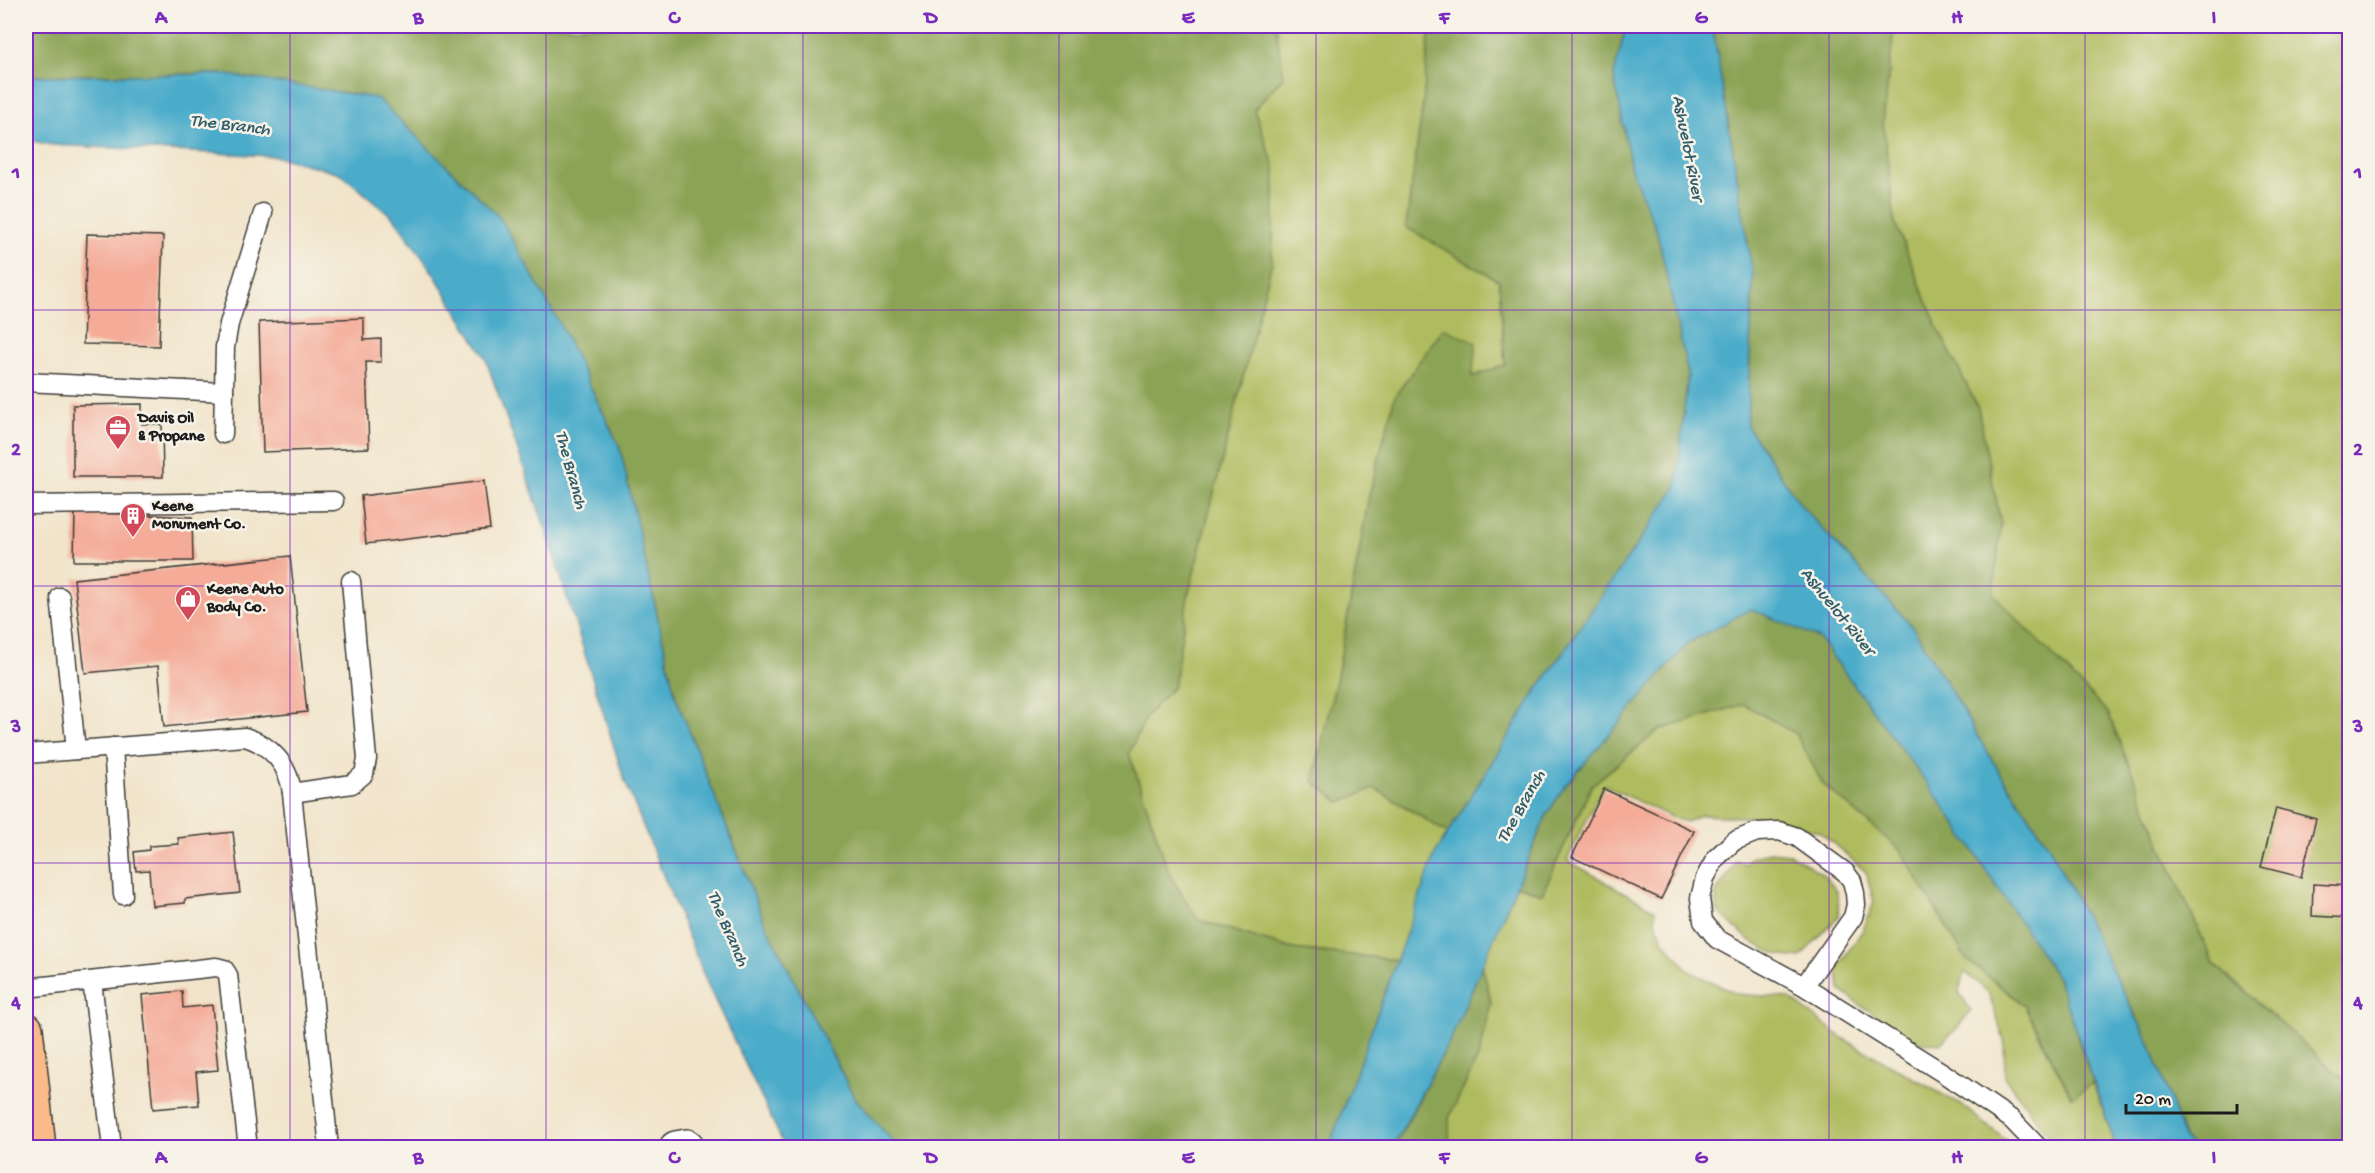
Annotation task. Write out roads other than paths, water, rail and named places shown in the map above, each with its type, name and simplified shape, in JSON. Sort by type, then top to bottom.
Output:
[{"type":"highway","points":[[26,1029],[28,1070],[39,1148]]},
{"type":"lane","points":[[223,434],[225,347],[229,324],[264,213]]},
{"type":"lane","points":[[26,382],[224,392]]},
{"type":"lane","points":[[26,505],[334,501]]},
{"type":"lane","points":[[292,793],[352,784],[364,774],[367,759],[351,581]]},
{"type":"lane","points":[[60,597],[76,750]]},
{"type":"lane","points":[[26,754],[244,737],[258,741],[271,750],[283,764],[291,782],[329,1148]]},
{"type":"lane","points":[[113,747],[123,895]]},
{"type":"lane","points":[[1804,986],[1853,917],[1856,905],[1852,880],[1845,872],[1797,837],[1779,831],[1757,832],[1734,841],[1716,858],[1705,878],[1700,898],[1703,921],[1717,939],[1804,986],[1943,1073],[2011,1119],[2039,1148]]},
{"type":"lane","points":[[26,988],[216,967],[224,969],[228,975],[248,1148]]},
{"type":"lane","points":[[92,981],[112,1148]]},
{"type":"water","points":[[1626,26],[1716,26],[1713,29],[1753,275],[1747,426],[1802,507],[1912,626],[2000,773],[2049,846],[2150,1044],[2184,1138],[2192,1147],[2116,1147],[2058,979],[1946,809],[1819,638],[1751,609],[1688,643],[1565,786],[1547,814],[1452,1036],[1393,1147],[1329,1147],[1435,854],[1537,690],[1676,488],[1688,374],[1657,231],[1631,169],[1614,75]]},
{"type":"water","name":"The Branch","points":[[222,74],[377,98],[501,219],[562,328],[620,448],[675,695],[764,921],[854,1097],[898,1147],[786,1148],[784,1145],[710,990],[624,779],[548,536],[485,357],[434,274],[395,219],[340,173],[274,156],[52,145],[26,140],[26,76]]},
{"type":"place","name":"Davis Oil & Propane","points":[[118,451]]},
{"type":"place","name":"Keene Monument Co.","points":[[133,539]]},
{"type":"place","name":"Keene Auto Body Co.","points":[[188,622]]},
{"type":"water label","name":"Ashuelot River","points":[[1687,148]]},
{"type":"water label","name":"Ashuelot River","points":[[1837,612]]}]
